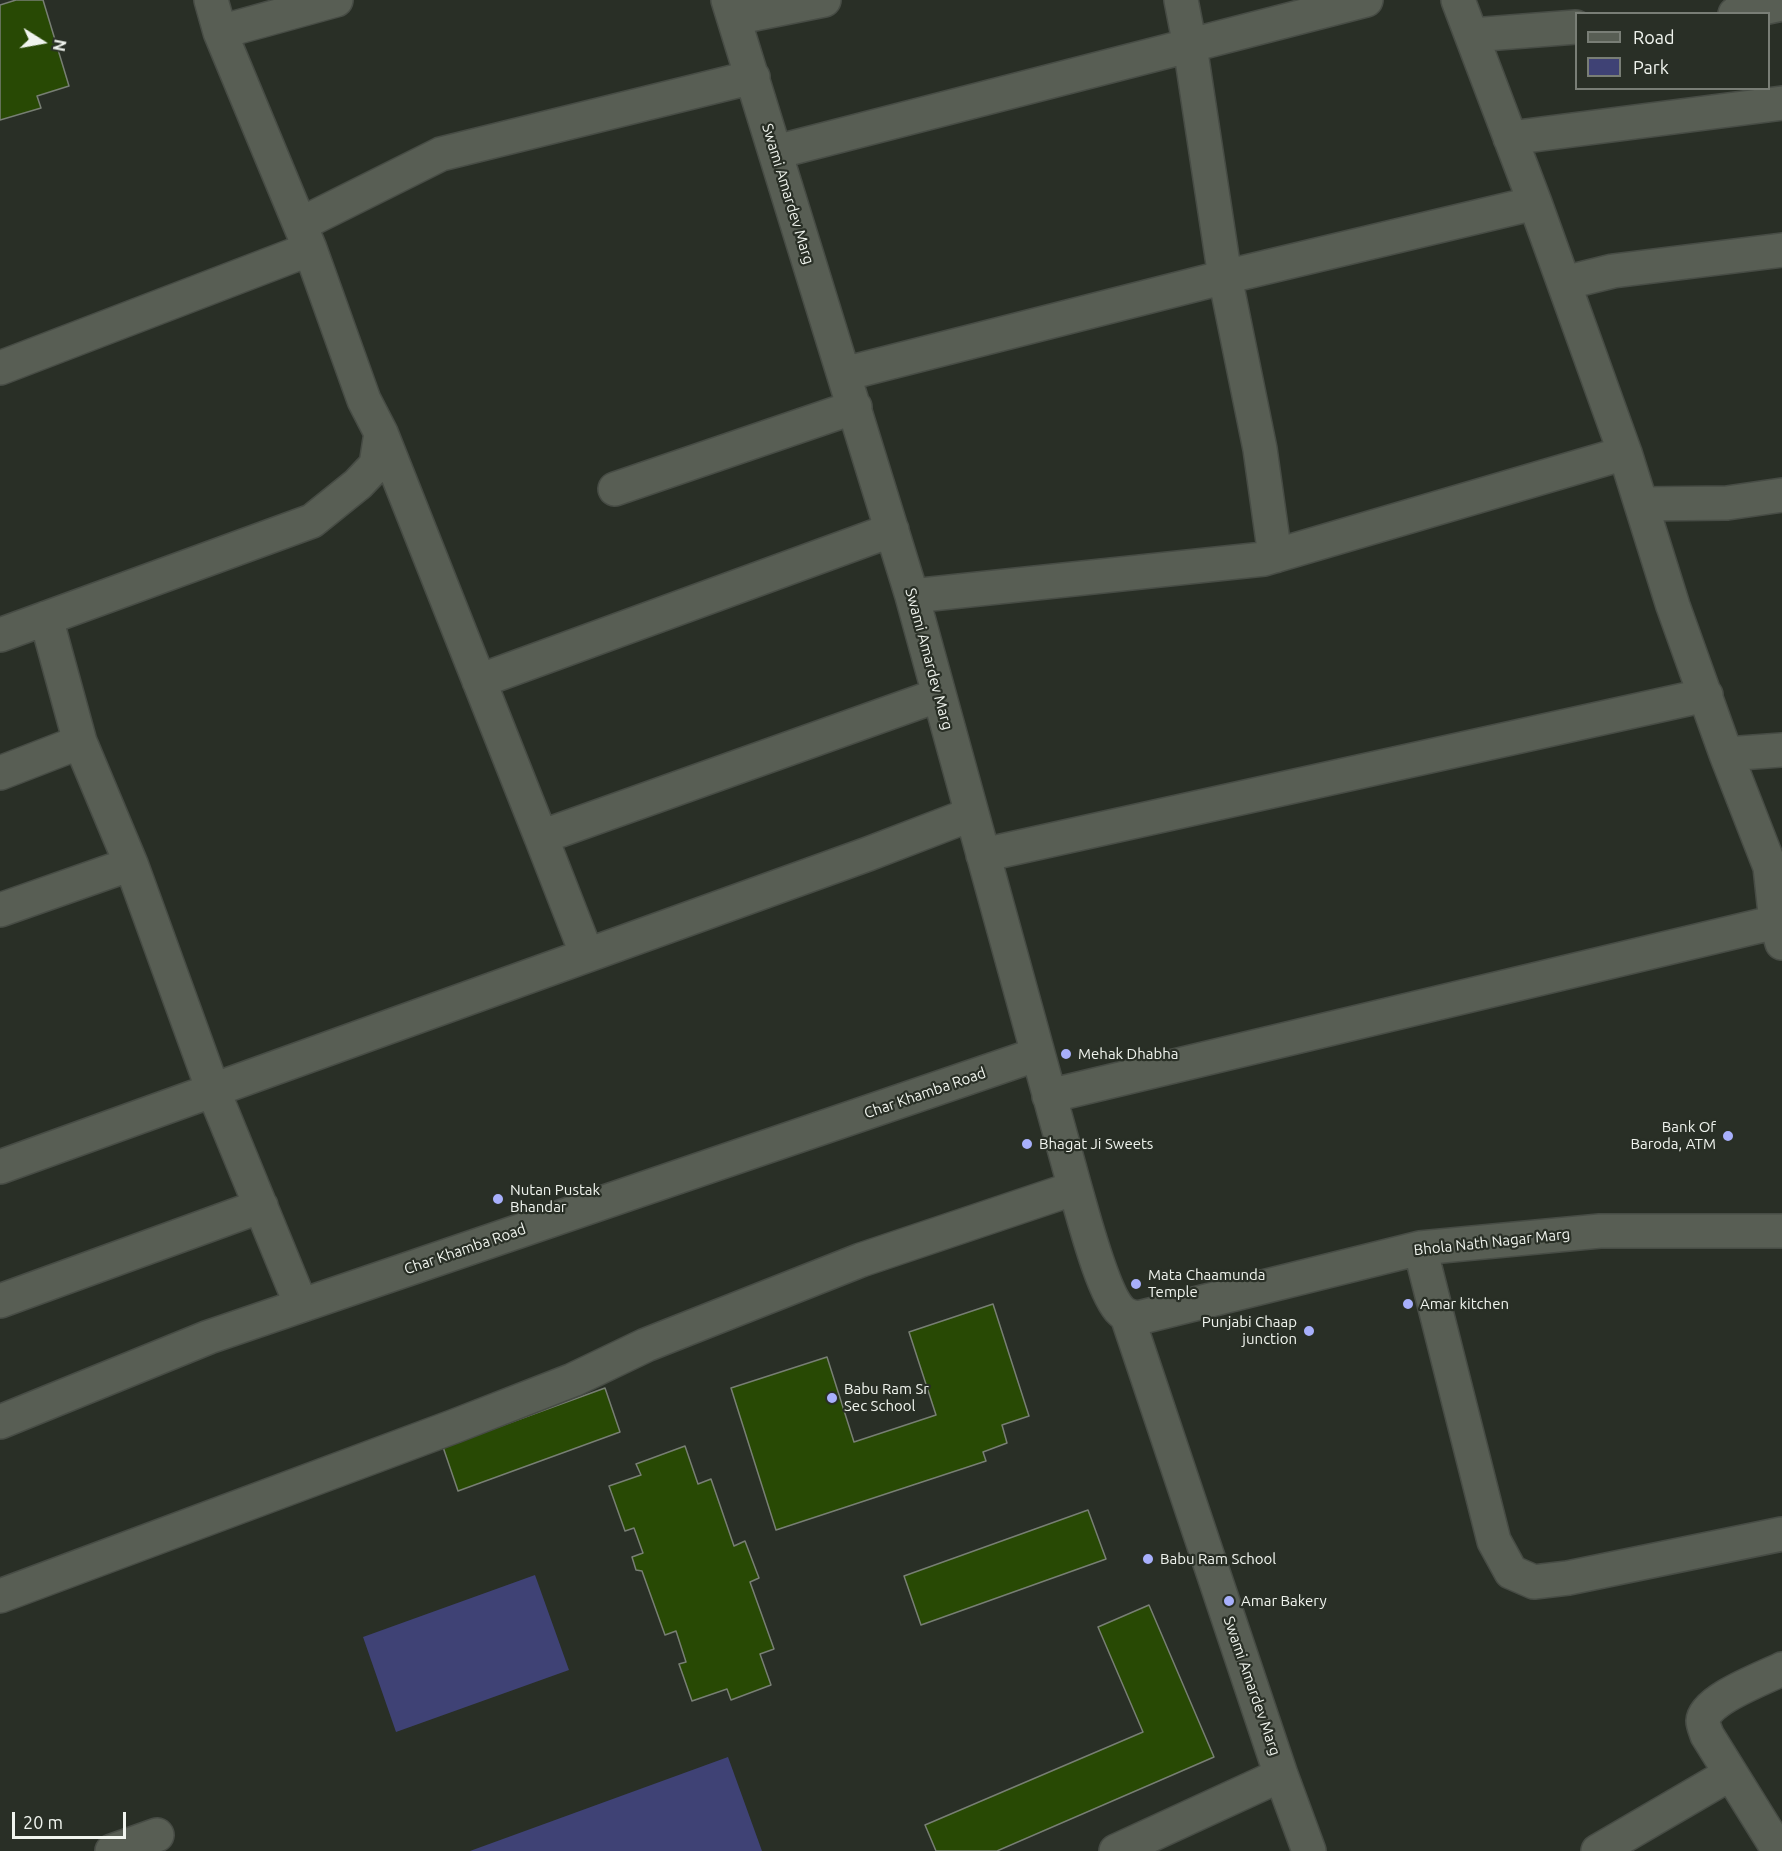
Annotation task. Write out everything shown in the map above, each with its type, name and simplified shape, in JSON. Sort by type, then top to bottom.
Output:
[{"type":"street","points":[[210,0],[220,32],[306,236],[364,400],[381,433],[587,955]]},
{"type":"street","points":[[220,32],[336,0]]},
{"type":"street","points":[[731,9],[824,0]]},
{"type":"street","points":[[1181,0],[1190,46],[1224,277],[1260,449],[1275,556]]},
{"type":"street","points":[[776,152],[1366,0]]},
{"type":"street","points":[[1049,1096],[1779,932],[1776,867],[1726,754],[1673,606],[1625,453],[1535,203],[1458,0]]},
{"type":"street","points":[[1744,12],[1782,4]]},
{"type":"street","name":"Swami Amardev Marg","points":[[731,9],[912,596],[1049,1096],[1099,1266],[1115,1304],[1133,1317],[1281,1775],[1309,1851]]},
{"type":"street","points":[[1472,35],[1575,27]]},
{"type":"street","points":[[0,368],[306,236],[441,154],[753,77]]},
{"type":"street","points":[[1510,138],[1782,103]]},
{"type":"street","points":[[844,374],[1224,277],[1535,203]]},
{"type":"street","points":[[1564,283],[1612,272],[1782,250]]},
{"type":"street","points":[[615,489],[855,407]]},
{"type":"street","points":[[0,635],[312,521],[358,484],[376,465],[381,433]]},
{"type":"street","points":[[912,596],[1264,559],[1625,453]]},
{"type":"street","points":[[1641,504],[1727,503],[1782,495]]},
{"type":"street","points":[[479,681],[892,530]]},
{"type":"street","points":[[46,618],[80,742],[131,864],[213,1090],[301,1305]]},
{"type":"street","points":[[541,837],[939,694]]},
{"type":"street","points":[[983,855],[1706,694]]},
{"type":"street","points":[[0,772],[80,742]]},
{"type":"street","points":[[1726,754],[1782,750]]},
{"type":"street","points":[[0,1167],[868,854],[972,814]]},
{"type":"street","points":[[0,910],[131,864]]},
{"type":"street","name":"Char Khamba Road","points":[[0,1422],[209,1337],[1038,1054]]},
{"type":"street","points":[[0,1596],[573,1380],[646,1345],[861,1260],[1075,1188]]},
{"type":"street","points":[[0,1301],[261,1206]]},
{"type":"street","name":"Bhola Nath Nagar Marg","points":[[1133,1317],[1420,1248],[1600,1231],[1782,1231]]},
{"type":"street","points":[[1420,1248],[1494,1540],[1511,1572],[1534,1582],[1568,1578],[1782,1533]]},
{"type":"street","points":[[1779,1851],[1707,1736],[1703,1721],[1708,1710],[1718,1701],[1782,1669]]},
{"type":"street","points":[[1598,1851],[1730,1774]]},
{"type":"street","points":[[1116,1851],[1281,1775]]},
{"type":"street","points":[[112,1851],[157,1835]]},
{"type":"green space","points":[[535,1575],[569,1670],[396,1732],[363,1637]]},
{"type":"green space","points":[[728,1757],[762,1851],[470,1851]]},
{"type":"building","points":[[16,0],[43,0],[69,86],[37,96],[41,108],[0,120],[0,5]]},
{"type":"building","points":[[993,1304],[1029,1416],[1002,1425],[1007,1443],[983,1452],[986,1461],[776,1530],[731,1388],[827,1357],[854,1442],[936,1415],[909,1332]]},
{"type":"building","points":[[605,1388],[620,1432],[458,1491],[443,1447]]},
{"type":"building","points":[[685,1446],[698,1484],[711,1479],[734,1546],[745,1541],[759,1578],[750,1582],[774,1649],[760,1654],[771,1685],[731,1700],[727,1689],[692,1701],[679,1664],[686,1662],[676,1631],[665,1635],[642,1571],[636,1570],[632,1557],[643,1553],[634,1528],[625,1531],[609,1486],[641,1475],[636,1464]]},
{"type":"building","points":[[1088,1510],[1106,1559],[921,1625],[904,1576]]},
{"type":"building","points":[[1149,1605],[1214,1757],[997,1851],[936,1851],[925,1825],[1143,1732],[1098,1627]]},
{"type":"place","name":"Mehak Dhabha","points":[[1066,1054]]},
{"type":"place","name":"Bank Of Baroda, ATM","points":[[1728,1136]]},
{"type":"place","name":"Bhagat Ji Sweets","points":[[1027,1144]]},
{"type":"place","name":"Nutan Pustak Bhandar","points":[[498,1199]]},
{"type":"place","name":"Mata Chaamunda Temple","points":[[1136,1284]]},
{"type":"place","name":"Amar kitchen","points":[[1408,1304]]},
{"type":"place","name":"Punjabi Chaap junction","points":[[1309,1331]]},
{"type":"place","name":"Babu Ram Sr Sec School","points":[[832,1398]]},
{"type":"place","name":"Babu Ram School","points":[[1148,1559]]},
{"type":"place","name":"Amar Bakery","points":[[1229,1601]]}]
